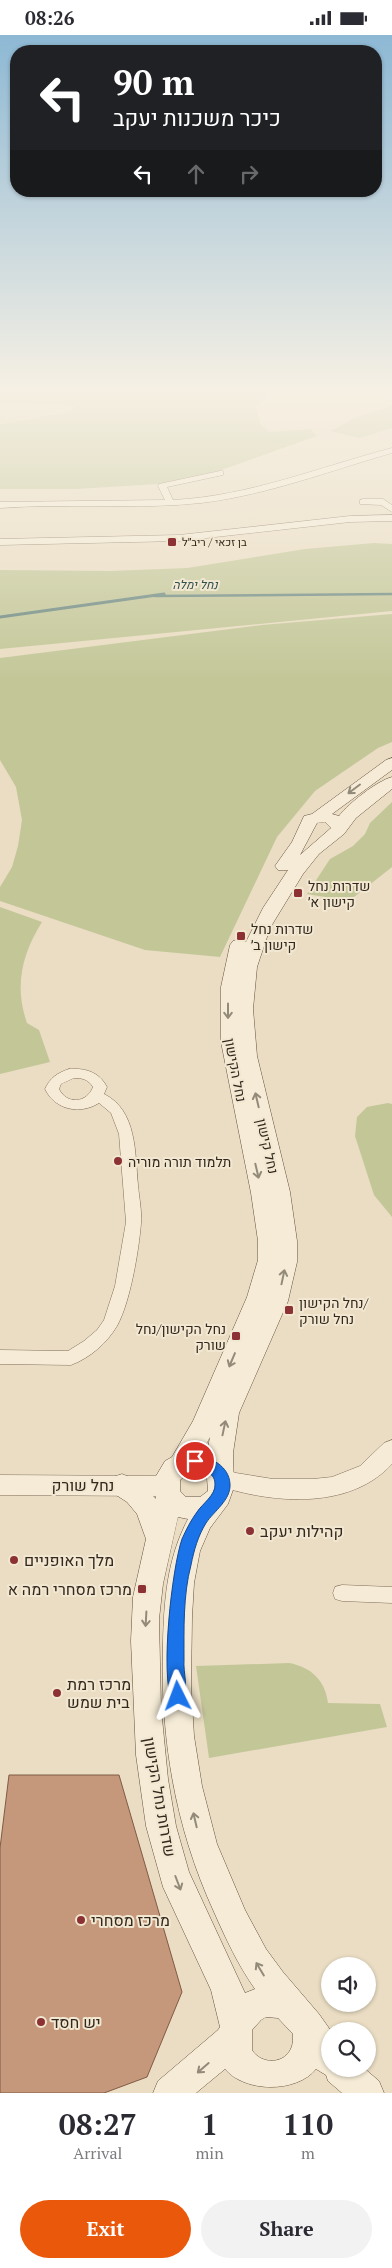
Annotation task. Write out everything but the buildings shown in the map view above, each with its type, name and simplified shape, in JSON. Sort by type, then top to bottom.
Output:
[{"type":"main road","name":"נחל הקישון","points":[[172,1481],[204,1425],[259,1297],[269,1260],[267,1223],[232,1057],[228,1004],[237,953],[247,925],[257,906],[312,821],[359,785],[392,763]]},
{"type":"main road","points":[[312,821],[309,830],[317,834],[336,831],[358,807],[392,782]]},
{"type":"main road","name":"נחל קישון","points":[[218,1489],[220,1453],[227,1413],[276,1301],[286,1262],[284,1222],[247,1056],[243,1020],[244,989],[254,942],[270,909],[309,853],[336,831]]},
{"type":"main road","points":[[190,1461],[204,1462],[214,1468],[218,1489],[202,1508],[191,1509],[180,1506],[172,1481],[190,1461]]},
{"type":"main road","name":"שדרות נחל הקישון","points":[[172,1481],[147,1598],[145,1624],[147,1714],[154,1783],[165,1843],[174,1873],[186,1907],[226,1988],[235,2033]]},
{"type":"main road","points":[[122,1485],[132,1489],[140,1497],[150,1514],[159,1537]]},
{"type":"main road","name":"שדרות נחל הקישון","points":[[218,1489],[190,1539],[182,1568],[178,1601],[176,1662],[181,1737],[188,1786],[198,1834],[234,1921],[267,1981],[300,2018],[321,2047]]},
{"type":"main road","points":[[170,2093],[235,2033],[249,2008],[259,2002],[275,2001],[300,2018],[309,2057],[295,2077],[276,2089],[263,2084],[246,2073],[234,2052],[235,2033]]},
{"type":"main road","points":[[349,2077],[367,2093]]},
{"type":"street","points":[[163,487],[170,502]]},
{"type":"street","points":[[0,505],[202,500],[266,487]]},
{"type":"street","points":[[363,502],[383,502],[392,509]]},
{"type":"street","points":[[0,542],[179,538],[350,519],[392,518]]},
{"type":"street","points":[[0,1357],[71,1358],[90,1346],[103,1334],[111,1322],[123,1286],[134,1222],[126,1134],[117,1111],[105,1100],[97,1096]]},
{"type":"street","points":[[218,1489],[319,1488],[349,1482],[364,1475],[392,1449]]},
{"type":"street","name":"נחל שורק","points":[[0,1485],[155,1486],[172,1481]]},
{"type":"street","points":[[342,1593],[392,1595]]},
{"type":"green space","points":[[0,487],[109,487],[77,489],[0,489]]},
{"type":"green space","points":[[374,543],[392,544],[392,611],[0,649],[0,570],[110,571],[187,568],[305,549]]},
{"type":"green space","points":[[392,614],[392,742],[378,748],[315,791],[277,837],[220,957],[145,950],[0,901],[0,887],[12,867],[22,820],[16,787],[0,760],[0,658],[262,625]]},
{"type":"green space","points":[[392,802],[392,867],[349,901],[307,894],[330,859],[353,846],[365,834],[370,823]]},
{"type":"green space","points":[[0,907],[42,922],[29,946],[25,958],[22,971],[21,996],[27,1023],[39,1030],[50,1062],[0,1074]]},
{"type":"green space","points":[[392,1104],[392,1217],[374,1195],[355,1136],[357,1117],[367,1107]]},
{"type":"green space","points":[[289,1663],[304,1668],[316,1676],[324,1688],[328,1703],[380,1704],[387,1727],[209,1758],[196,1666]]},
{"type":"waterway","name":"נחל ימלה","points":[[0,617],[164,594]]},
{"type":"waterway","name":"נחל ימלה","points":[[155,596],[392,594]]},
{"type":"place","name":"בן זכאי / ריב״ל","points":[[172,542]]},
{"type":"place","name":"שדרות נחל קישון א׳","points":[[298,893]]},
{"type":"place","name":"שדרות נחל קישון ב׳","points":[[241,936]]},
{"type":"place","name":"תלמוד תורה מוריה","points":[[118,1161]]},
{"type":"place","name":"נחל הקישון/ נחל שורק","points":[[289,1310]]},
{"type":"place","name":"נחל הקישון/נחל שורק","points":[[236,1336]]},
{"type":"place","name":"קהילות יעקב","points":[[250,1531]]},
{"type":"place","name":"מלך האופניים","points":[[14,1560]]},
{"type":"place","name":"מרכז מסחרי רמה א","points":[[142,1589]]},
{"type":"place","name":"מרכז רמת בית שמש","points":[[57,1693]]},
{"type":"place","name":"מרכז מסחרי","points":[[81,1920]]},
{"type":"place","name":"יש חסד","points":[[41,2022]]},
{"type":"route","points":[[178,1696],[176,1662],[178,1601],[182,1568],[190,1539],[202,1517],[211,1504],[219,1497],[223,1486],[220,1476],[211,1465],[195,1461]]}]
